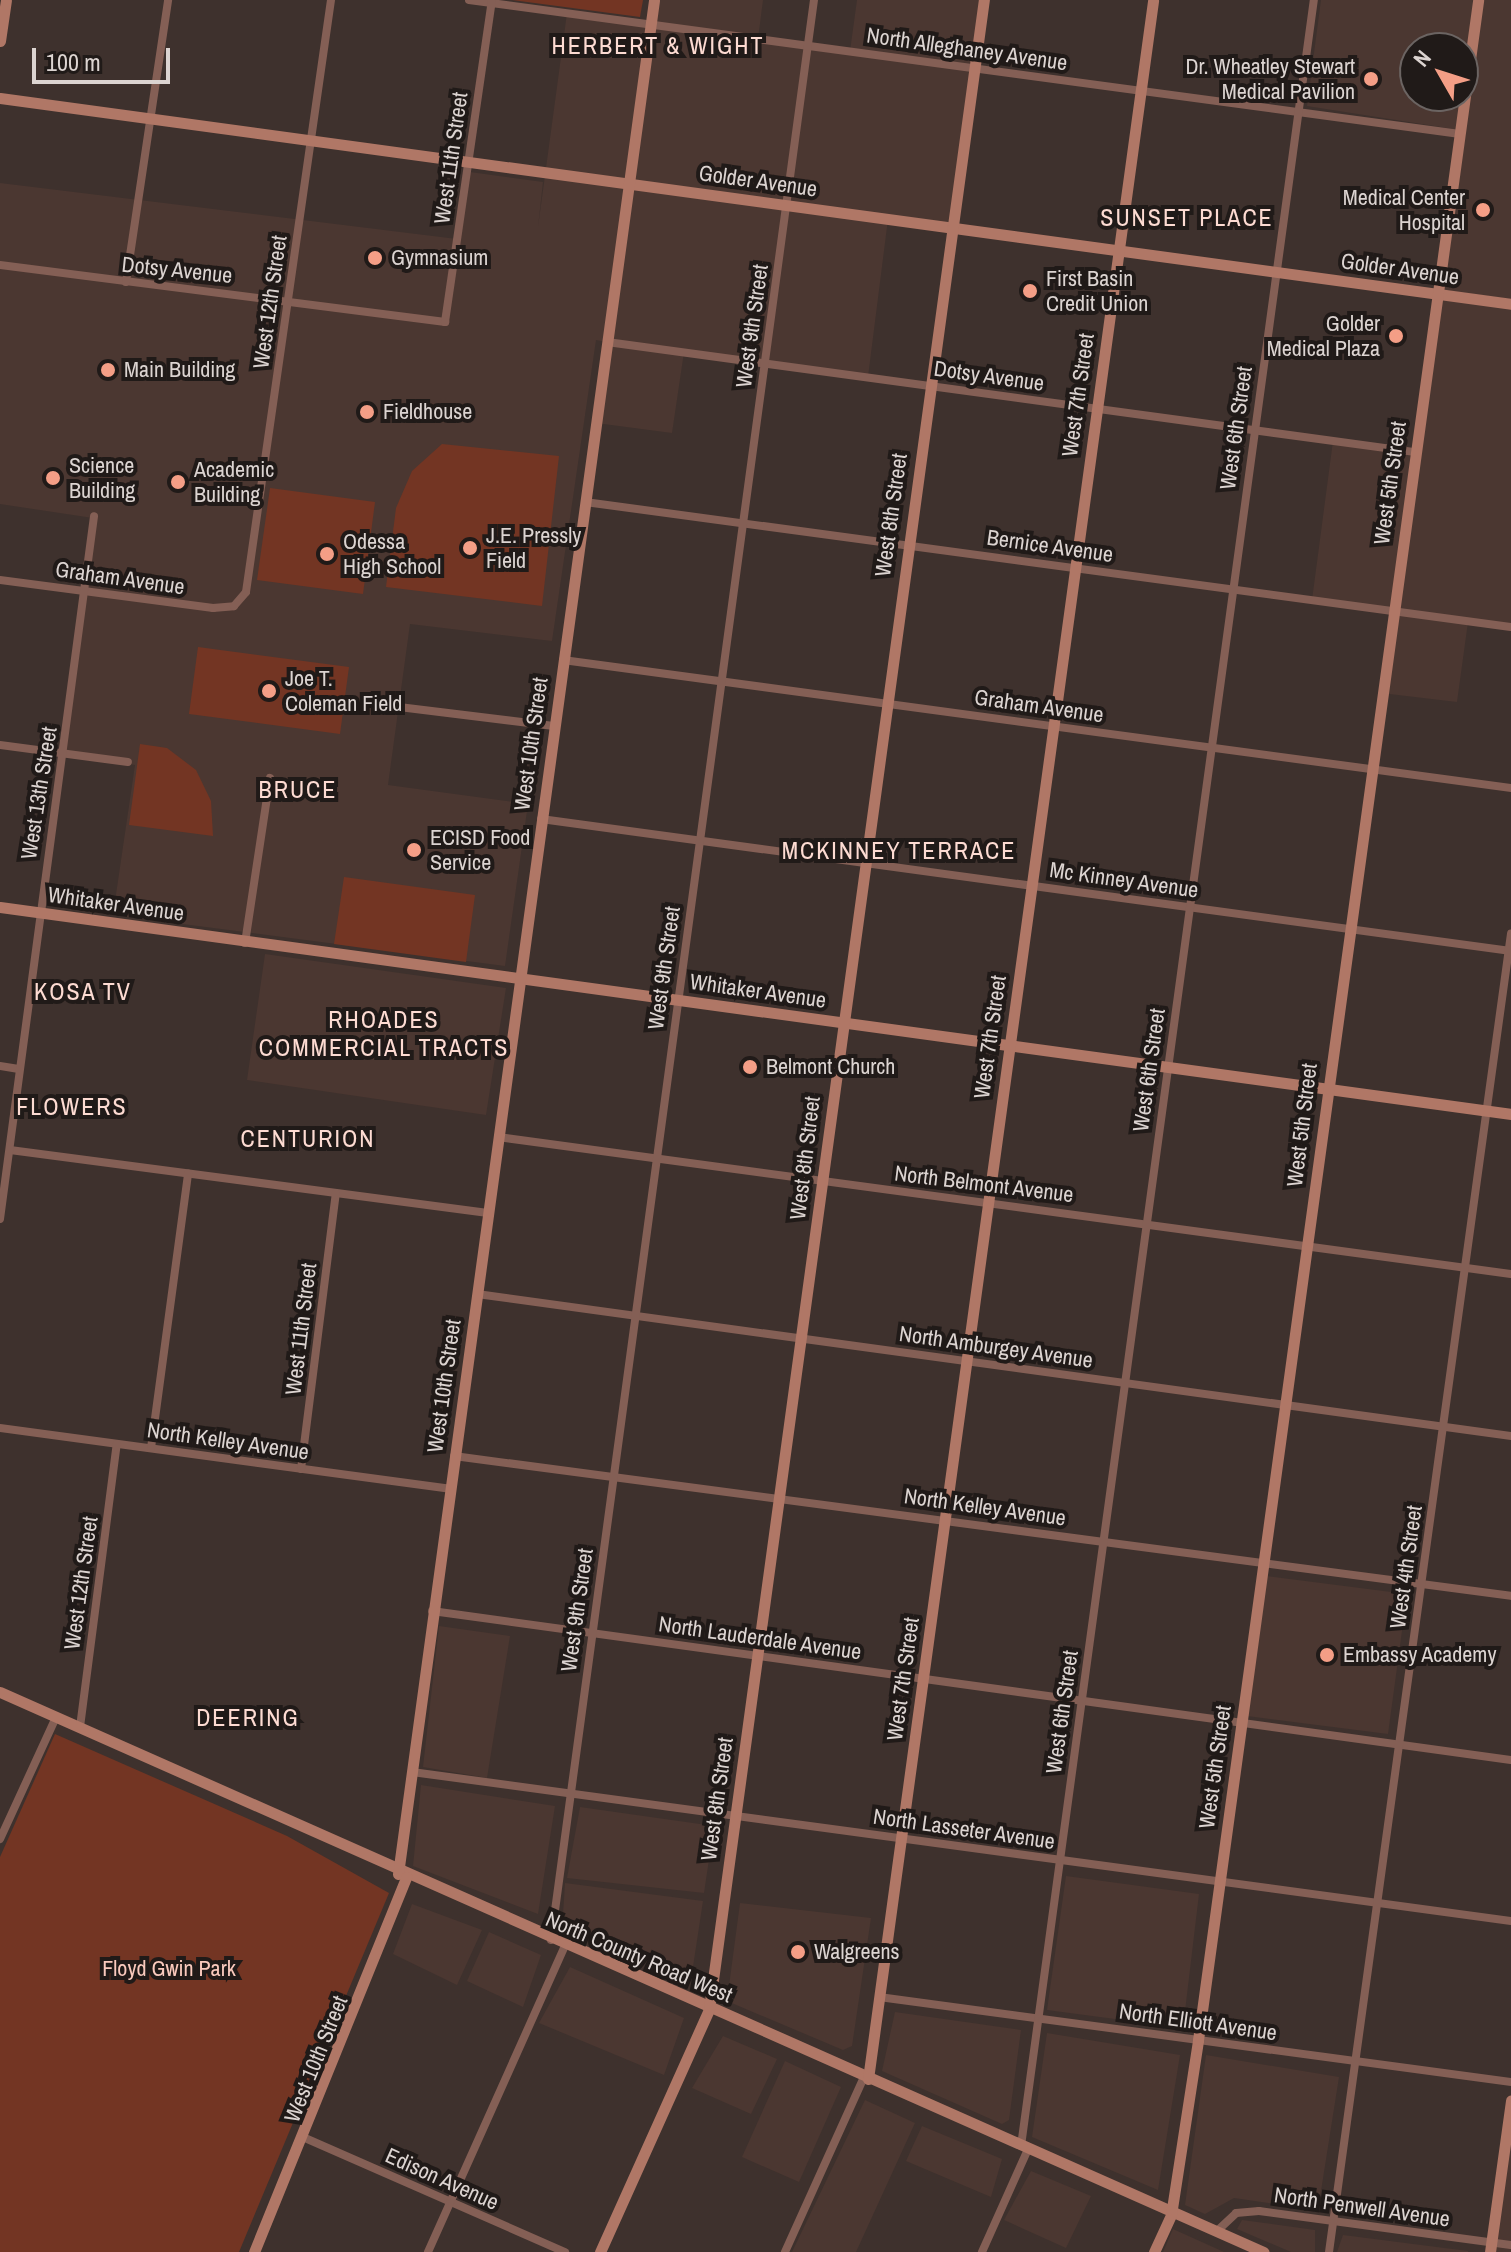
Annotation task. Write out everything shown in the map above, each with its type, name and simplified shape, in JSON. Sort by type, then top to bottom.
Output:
[{"type":"street","points":[[0,41],[6,0]]},
{"type":"street","points":[[126,282],[168,0]]},
{"type":"street","name":"West 12th Street","points":[[234,606],[247,590],[331,0]]},
{"type":"street","name":"North Alleghaney Avenue","points":[[469,0],[1460,134]]},
{"type":"street","name":"West 10th Street","points":[[254,2252],[305,2138],[402,1875],[432,1611],[654,0]]},
{"type":"street","name":"West 9th Street","points":[[551,1940],[611,1477],[636,1316],[676,1000],[814,0]]},
{"type":"street","name":"West 8th Street","points":[[600,2252],[709,2009],[984,0]]},
{"type":"street","name":"West 7th Street","points":[[785,2252],[866,2078],[1153,0]]},
{"type":"street","name":"West 6th Street","points":[[982,2252],[1025,2147],[1038,2019],[1166,1067],[1314,0]]},
{"type":"street","name":"West 5th Street","points":[[1154,2252],[1171,2215],[1198,2040],[1326,1088],[1478,0]]},
{"type":"street","name":"West 11th Street","points":[[445,322],[492,2]]},
{"type":"street","name":"Golder Avenue","points":[[0,98],[1511,304]]},
{"type":"street","name":"Dotsy Avenue","points":[[0,265],[445,322]]},
{"type":"street","name":"Dotsy Avenue","points":[[607,342],[1414,452]]},
{"type":"street","name":"Bernice Avenue","points":[[585,502],[1511,627]]},
{"type":"street","name":"West 13th Street","points":[[0,1219],[39,913],[65,753],[94,516]]},
{"type":"street","name":"Graham Avenue","points":[[0,580],[234,606]]},
{"type":"street","name":"Graham Avenue","points":[[563,660],[1511,788]]},
{"type":"street","points":[[399,707],[554,726]]},
{"type":"street","points":[[0,745],[128,762]]},
{"type":"street","points":[[245,944],[270,778]]},
{"type":"street","name":"Mc Kinney Avenue","points":[[541,819],[1510,950]]},
{"type":"street","name":"Whitaker Avenue","points":[[0,907],[245,944],[1511,1114]]},
{"type":"street","name":"West 4th Street","points":[[1329,2252],[1465,1267],[1483,1110],[1511,934]]},
{"type":"street","points":[[0,1066],[19,1069]]},
{"type":"street","name":"North Belmont Avenue","points":[[498,1137],[1511,1274]]},
{"type":"street","points":[[10,1150],[488,1213]]},
{"type":"street","points":[[151,1448],[188,1173]]},
{"type":"street","name":"West 11th Street","points":[[301,1469],[336,1193]]},
{"type":"street","name":"North Amburgey Avenue","points":[[477,1294],[1511,1436]]},
{"type":"street","name":"North Kelley Avenue","points":[[0,1428],[450,1489]]},
{"type":"street","name":"West 12th Street","points":[[80,1727],[117,1444]]},
{"type":"street","name":"North Kelley Avenue","points":[[454,1456],[1511,1596]]},
{"type":"street","name":"North Lauderdale Avenue","points":[[432,1611],[1511,1760]]},
{"type":"street","name":"North County Road West","points":[[0,1692],[402,1875],[1025,2147],[1171,2215],[1264,2252]]},
{"type":"street","points":[[0,1839],[56,1717]]},
{"type":"street","name":"North Lasseter Avenue","points":[[412,1772],[1511,1921]]},
{"type":"street","points":[[428,2252],[565,1946]]},
{"type":"street","name":"North Elliott Avenue","points":[[879,1997],[1511,2082]]},
{"type":"street","points":[[1490,2247],[1511,2100]]},
{"type":"street","name":"Edison Avenue","points":[[305,2138],[565,2252]]},
{"type":"street","name":"North Penwell Avenue","points":[[1217,2231],[1243,2211],[1334,2220],[1490,2247],[1511,2245]]},
{"type":"shaded area","name":"Odessa High School","points":[[654,0],[763,0],[758,39],[850,51],[857,0],[985,0],[954,227],[888,219],[868,377],[684,352],[672,433],[596,423],[606,342],[596,340],[552,641],[410,624],[388,785],[528,804],[505,966],[113,915],[135,765],[63,752],[93,518],[0,504],[0,183],[457,239],[470,172],[543,182],[538,227],[567,13],[650,25]]},
{"type":"shaded area","name":"Medical Center Hospital","points":[[1321,0],[1511,0],[1511,299],[1444,290],[1466,131],[1307,106]]},
{"type":"shaded area","points":[[1436,294],[1511,304],[1511,627],[1468,622],[1457,702],[1381,693],[1392,611],[1312,600],[1333,441],[1414,452]]},
{"type":"shaded area","points":[[265,954],[506,988],[486,1115],[247,1080]]},
{"type":"shaded area","name":"Embassy Academy","points":[[1266,1576],[1407,1594],[1388,1734],[1247,1716]]},
{"type":"shaded area","points":[[439,1626],[510,1636],[487,1778],[423,1767]]},
{"type":"shaded area","points":[[421,1785],[555,1806],[538,1914],[413,1866]]},
{"type":"shaded area","points":[[580,1807],[714,1826],[704,1893],[567,1878]]},
{"type":"shaded area","points":[[1066,1876],[1199,1894],[1183,2028],[1047,2010]]},
{"type":"shaded area","points":[[565,1883],[703,1901],[691,1980],[562,1930]]},
{"type":"shaded area","points":[[740,1903],[871,1918],[852,2046],[843,2050],[727,2001]]},
{"type":"shaded area","points":[[412,1904],[482,1930],[457,1985],[393,1954]]},
{"type":"shaded area","points":[[489,1932],[541,1955],[523,2007],[467,1981]]},
{"type":"shaded area","points":[[570,1967],[684,2018],[664,2075],[539,2023]]},
{"type":"shaded area","points":[[895,2012],[1021,2030],[1009,2120],[1002,2124],[882,2071]]},
{"type":"shaded area","points":[[1047,2033],[1180,2055],[1158,2190],[1032,2137]]},
{"type":"shaded area","points":[[723,2036],[777,2059],[751,2114],[692,2088]]},
{"type":"shaded area","points":[[1206,2055],[1339,2077],[1318,2210],[1234,2198],[1205,2214],[1185,2205]]},
{"type":"shaded area","points":[[785,2061],[841,2087],[799,2182],[742,2157]]},
{"type":"shaded area","points":[[1511,2098],[1511,2252],[1487,2252]]},
{"type":"shaded area","points":[[865,2100],[915,2123],[856,2252],[792,2252]]},
{"type":"shaded area","points":[[922,2126],[1002,2159],[991,2197],[906,2161]]},
{"type":"shaded area","points":[[1031,2171],[1091,2196],[1066,2248],[1004,2220]]},
{"type":"shaded area","points":[[1242,2220],[1315,2230],[1315,2252],[1291,2252],[1237,2229]]},
{"type":"shaded area","points":[[1173,2229],[1224,2252],[1163,2252]]},
{"type":"shaded area","points":[[1343,2235],[1468,2251],[1468,2252],[1337,2252]]},
{"type":"green space","points":[[512,0],[643,0],[640,17]]},
{"type":"green space","name":"J.E. Pressly Field","points":[[442,444],[559,456],[542,606],[386,587],[396,508],[412,471]]},
{"type":"green space","points":[[270,488],[375,502],[363,594],[257,580]]},
{"type":"green space","name":"Joe T. Coleman Field","points":[[198,647],[349,667],[340,734],[189,714]]},
{"type":"green space","points":[[140,744],[167,748],[196,770],[211,801],[213,836],[129,825]]},
{"type":"green space","points":[[344,877],[475,895],[466,962],[334,944]]},
{"type":"green space","name":"Floyd Gwin Park","points":[[55,1734],[287,1836],[389,1893],[239,2252],[0,2252],[0,1857]]},
{"type":"place","name":"Dr. Wheatley Stewart Medical Pavilion","points":[[1371,79]]},
{"type":"place","name":"Medical Center Hospital","points":[[1483,210]]},
{"type":"place","name":"Gymnasium","points":[[375,258]]},
{"type":"place","name":"First Basin Credit Union","points":[[1030,291]]},
{"type":"place","name":"Golder Medical Plaza","points":[[1396,336]]},
{"type":"place","name":"Main Building","points":[[108,370]]},
{"type":"place","name":"Fieldhouse","points":[[367,412]]},
{"type":"place","name":"Science Building","points":[[53,478]]},
{"type":"place","name":"Academic Building","points":[[178,482]]},
{"type":"place","name":"J.E. Pressly Field","points":[[470,548]]},
{"type":"place","name":"Odessa High School","points":[[327,554]]},
{"type":"place","name":"Joe T. Coleman Field","points":[[269,691]]},
{"type":"place","name":"ECISD Food Service","points":[[414,850]]},
{"type":"place","name":"Belmont Church","points":[[750,1067]]},
{"type":"place","name":"Embassy Academy","points":[[1327,1655]]},
{"type":"place","name":"Walgreens","points":[[798,1952]]},
{"type":"district","name":"HERBERT & WIGHT","points":[[658,46]]},
{"type":"district","name":"SUNSET PLACE","points":[[1187,218]]},
{"type":"district","name":"BRUCE","points":[[298,790]]},
{"type":"district","name":"MCKINNEY TERRACE","points":[[899,851]]},
{"type":"district","name":"KOSA TV","points":[[83,992]]},
{"type":"district","name":"RHOADES COMMERCIAL TRACTS","points":[[384,1034]]},
{"type":"district","name":"FLOWERS","points":[[72,1107]]},
{"type":"district","name":"CENTURION","points":[[308,1139]]},
{"type":"district","name":"DEERING","points":[[248,1718]]}]
